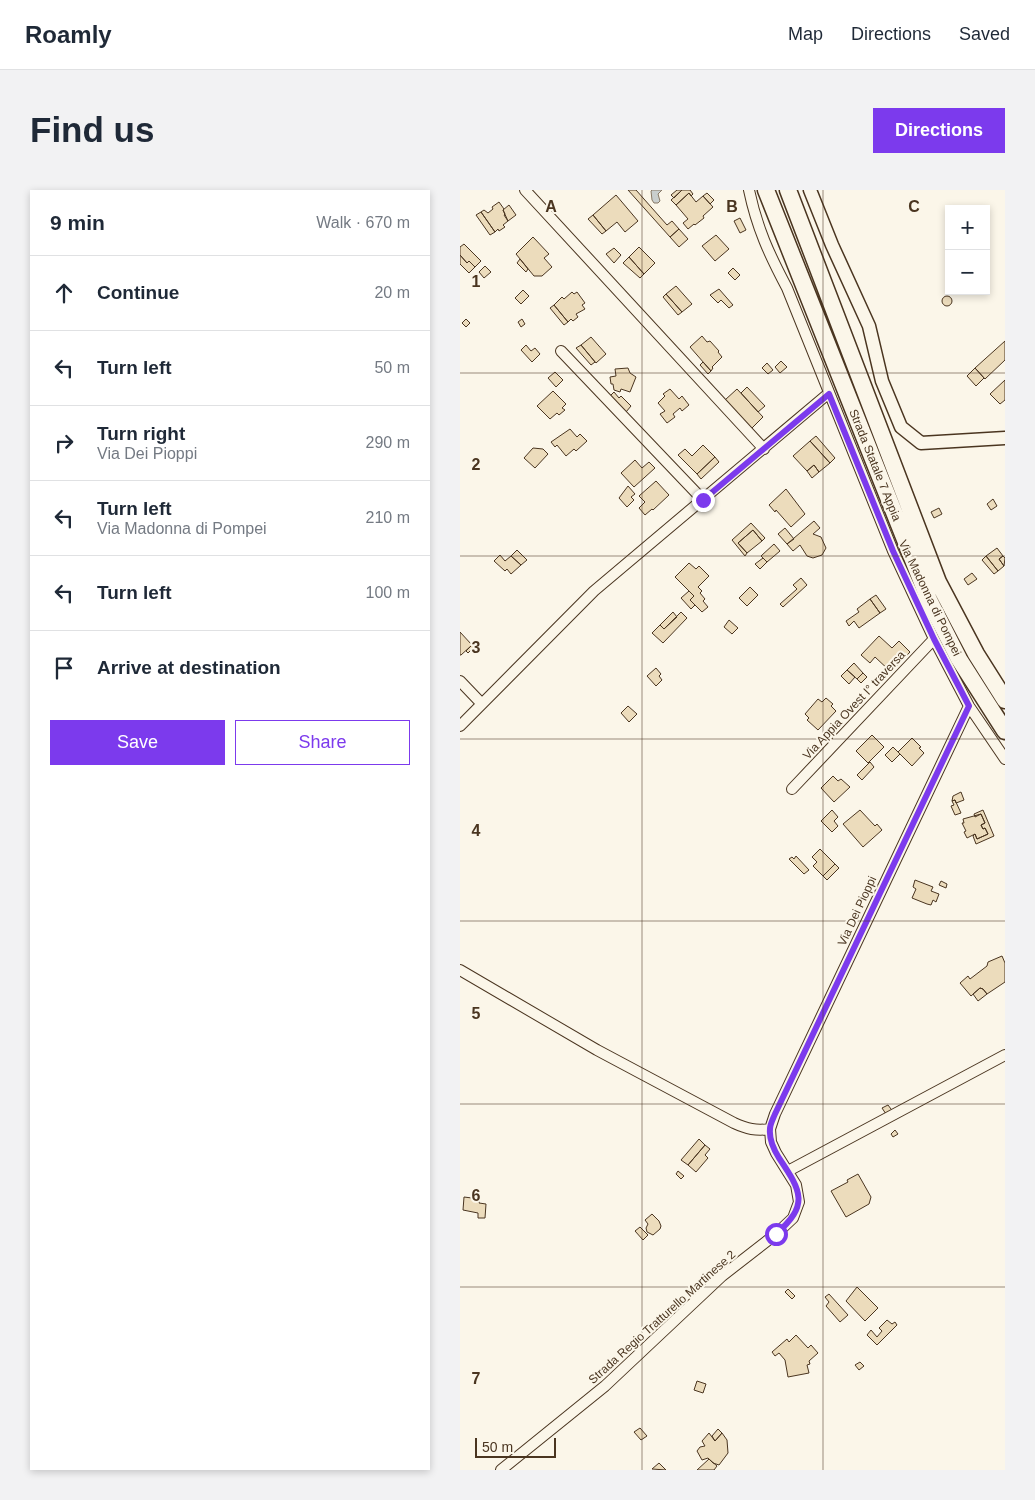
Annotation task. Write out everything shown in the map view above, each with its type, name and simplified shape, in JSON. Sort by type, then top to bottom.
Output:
[{"type":"highway","name":"Strada Statale 7 Appia","points":[[766,190],[929,600],[960,659],[1005,730]]},
{"type":"highway","name":"Strada Statale 7 Appia","points":[[788,190],[938,582],[976,654],[1005,700]]},
{"type":"highway","points":[[976,654],[998,677],[1005,688]]},
{"type":"street","points":[[525,190],[764,449]]},
{"type":"street","name":"Via Madonna di Pompei","points":[[749,190],[755,218],[768,254],[787,288],[893,551],[934,639],[969,706],[1005,759]]},
{"type":"street","points":[[810,190],[832,246],[869,326],[882,381],[901,427],[921,444],[1005,438]]},
{"type":"street","points":[[561,351],[703,500]]},
{"type":"street","points":[[460,726],[594,591],[829,394]]},
{"type":"street","name":"Via Appia Ovest I° traversa","points":[[792,789],[934,639]]},
{"type":"street","points":[[460,681],[482,704]]},
{"type":"street","name":"Via Dei Pioppi","points":[[770,1129],[775,1114],[969,706]]},
{"type":"street","points":[[460,970],[597,1050],[734,1123],[746,1129],[758,1131],[770,1129]]},
{"type":"street","points":[[788,1171],[1005,1055]]},
{"type":"street","name":"Strada Regio Tratturello Martinese 2","points":[[501,1470],[605,1386],[722,1276],[785,1226],[792,1218],[799,1202],[796,1186],[776,1153],[771,1142],[770,1129]]},
{"type":"shaded area","points":[[652,190],[662,190],[658,194],[660,201],[658,203],[654,203],[652,200]]},
{"type":"building","points":[[628,190],[636,190],[667,225],[672,221],[679,229],[670,237]]},
{"type":"building","points":[[677,190],[682,190],[674,198],[671,195]]},
{"type":"building","points":[[682,190],[690,190],[693,194],[691,196],[689,193],[676,205],[671,200]]},
{"type":"building","points":[[689,193],[696,202],[703,196],[713,207],[703,216],[704,218],[688,229],[683,223],[688,219],[676,205]]},
{"type":"building","points":[[707,193],[714,200],[710,204],[703,196]]},
{"type":"building","points":[[616,195],[638,221],[625,232],[617,222],[606,231],[593,215]]},
{"type":"building","points":[[499,202],[504,209],[504,215],[508,221],[503,225],[505,227],[495,232],[481,212],[484,210],[488,213]]},
{"type":"building","points":[[509,205],[516,215],[508,221],[503,210]]},
{"type":"building","points":[[481,212],[495,232],[490,235],[476,215]]},
{"type":"building","points":[[593,215],[606,231],[602,234],[588,219]]},
{"type":"building","points":[[740,218],[746,230],[740,233],[734,221]]},
{"type":"building","points":[[679,229],[688,239],[679,247],[670,237]]},
{"type":"building","points":[[716,235],[729,249],[715,261],[702,246]]},
{"type":"building","points":[[533,237],[549,254],[544,258],[552,267],[542,276],[534,276],[516,254]]},
{"type":"building","points":[[464,244],[481,261],[475,267],[469,261],[467,263],[460,255],[460,247]]},
{"type":"building","points":[[639,247],[655,263],[644,274],[629,257]]},
{"type":"building","points":[[614,248],[621,255],[614,263],[606,254]]},
{"type":"building","points":[[460,255],[467,263],[469,261],[475,267],[469,273],[460,264]]},
{"type":"building","points":[[629,257],[644,274],[640,278],[623,263]]},
{"type":"building","points":[[520,259],[528,269],[526,272],[517,263]]},
{"type":"building","points":[[485,266],[491,272],[484,278],[479,272]]},
{"type":"building","points":[[733,268],[740,275],[735,280],[728,273]]},
{"type":"building","points":[[676,286],[692,304],[682,312],[666,294]]},
{"type":"building","points":[[719,289],[733,305],[729,308],[721,300],[718,303],[710,295]]},
{"type":"building","points":[[523,290],[529,296],[521,304],[515,298]]},
{"type":"building","points":[[572,292],[574,294],[577,292],[585,303],[582,305],[585,309],[576,314],[578,317],[573,321],[571,319],[568,322],[554,305],[562,297],[564,299]]},
{"type":"building","points":[[666,294],[682,312],[678,315],[663,297]]},
{"type":"building","points":[[945,296],[949,296],[952,301],[951,305],[945,306],[942,303],[942,299]]},
{"type":"building","points":[[554,305],[568,322],[564,325],[550,308]]},
{"type":"building","points":[[466,319],[470,323],[466,327],[462,323]]},
{"type":"building","points":[[522,319],[525,324],[521,327],[518,322]]},
{"type":"building","points":[[702,336],[707,342],[710,341],[722,357],[712,367],[711,371],[690,347]]},
{"type":"building","points":[[591,337],[606,354],[596,363],[581,345]]},
{"type":"building","points":[[1005,341],[1005,360],[985,379],[975,368]]},
{"type":"building","points":[[526,345],[531,351],[535,348],[540,354],[532,362],[521,350]]},
{"type":"building","points":[[581,345],[595,362],[591,365],[576,348]]},
{"type":"building","points":[[781,361],[787,367],[780,373],[775,367]]},
{"type":"building","points":[[703,362],[711,371],[708,374],[700,365]]},
{"type":"building","points":[[767,363],[773,370],[768,374],[762,368]]},
{"type":"building","points":[[628,368],[630,373],[636,377],[630,392],[621,389],[620,392],[614,390],[610,377],[616,376],[615,369]]},
{"type":"building","points":[[975,368],[984,378],[976,386],[967,376]]},
{"type":"building","points":[[555,372],[563,380],[556,387],[548,378]]},
{"type":"building","points":[[1005,380],[1005,400],[1000,404],[990,394]]},
{"type":"building","points":[[747,387],[765,406],[758,412],[741,393]]},
{"type":"building","points":[[670,389],[679,399],[682,396],[689,405],[682,411],[680,408],[673,414],[675,417],[667,423],[660,414],[665,411],[658,403],[665,396],[663,394]]},
{"type":"building","points":[[737,389],[763,417],[751,429],[725,400]]},
{"type":"building","points":[[553,391],[566,404],[562,408],[565,410],[559,415],[557,413],[550,419],[537,406]]},
{"type":"building","points":[[614,392],[631,406],[626,412],[610,396]]},
{"type":"building","points":[[570,429],[577,437],[580,434],[587,441],[576,451],[574,449],[566,456],[557,445],[555,447],[551,442]]},
{"type":"building","points":[[816,436],[835,458],[830,463],[810,441]]},
{"type":"building","points":[[810,441],[830,463],[819,472],[814,465],[807,471],[793,456]]},
{"type":"building","points":[[703,445],[715,457],[697,474],[678,455],[685,449],[692,456]]},
{"type":"building","points":[[533,448],[543,449],[548,454],[535,468],[524,458]]},
{"type":"building","points":[[715,457],[719,462],[701,479],[697,474]]},
{"type":"building","points":[[635,460],[642,468],[649,462],[655,468],[634,487],[621,473]]},
{"type":"building","points":[[814,465],[819,472],[812,478],[807,471]]},
{"type":"building","points":[[656,481],[669,495],[645,515],[639,508],[645,502],[639,496]]},
{"type":"building","points":[[628,486],[635,494],[631,497],[634,500],[627,507],[619,498]]},
{"type":"building","points":[[786,489],[805,514],[791,527],[769,505]]},
{"type":"building","points":[[993,499],[997,506],[991,510],[987,504]]},
{"type":"building","points":[[939,508],[942,514],[934,518],[931,512]]},
{"type":"building","points":[[814,521],[820,528],[813,534],[821,537],[826,548],[822,555],[813,558],[807,556],[800,545],[793,551],[787,544]]},
{"type":"building","points":[[751,523],[765,538],[762,541],[753,530],[738,543],[747,553],[745,556],[732,540]]},
{"type":"building","points":[[785,528],[794,539],[787,544],[778,534]]},
{"type":"building","points":[[753,530],[762,541],[747,553],[738,543]]},
{"type":"building","points":[[774,544],[780,551],[767,562],[761,556]]},
{"type":"building","points":[[997,548],[1003,556],[999,559],[1004,566],[998,571],[986,556]]},
{"type":"building","points":[[517,550],[527,560],[521,565],[511,556]]},
{"type":"building","points":[[500,555],[505,561],[511,556],[521,565],[511,574],[507,569],[505,571],[494,561]]},
{"type":"building","points":[[986,556],[998,571],[994,574],[982,560]]},
{"type":"building","points":[[1003,556],[1005,558],[1004,566],[999,559]]},
{"type":"building","points":[[763,558],[767,562],[760,569],[755,564]]},
{"type":"building","points":[[689,563],[696,569],[699,566],[709,576],[698,587],[705,599],[703,601],[708,607],[702,612],[690,600],[694,596],[675,577]]},
{"type":"building","points":[[972,573],[977,579],[968,585],[964,579]]},
{"type":"building","points":[[801,578],[807,585],[783,607],[780,604],[797,589],[793,585]]},
{"type":"building","points":[[750,587],[758,595],[747,606],[739,598]]},
{"type":"building","points":[[689,591],[694,596],[690,600],[695,605],[691,609],[681,598]]},
{"type":"building","points":[[876,595],[886,609],[880,613],[870,599]]},
{"type":"building","points":[[870,599],[880,613],[859,628],[854,621],[849,626],[846,621],[859,612],[857,609]]},
{"type":"building","points":[[673,612],[677,617],[664,629],[660,625]]},
{"type":"building","points":[[681,612],[687,618],[663,643],[652,633],[660,625],[664,629]]},
{"type":"building","points":[[729,620],[738,628],[732,634],[724,627]]},
{"type":"building","points":[[460,632],[472,645],[461,655],[460,655]]},
{"type":"building","points":[[879,636],[892,648],[899,641],[910,652],[891,672],[875,657],[870,663],[861,655]]},
{"type":"building","points":[[472,645],[474,647],[468,653],[466,651]]},
{"type":"building","points":[[854,663],[863,673],[857,679],[847,670]]},
{"type":"building","points":[[656,668],[661,674],[659,676],[662,680],[656,686],[647,676]]},
{"type":"building","points":[[847,670],[855,677],[849,684],[841,676]]},
{"type":"building","points":[[863,673],[867,677],[861,683],[857,679]]},
{"type":"building","points":[[826,698],[833,704],[831,706],[836,711],[818,730],[807,720],[809,718],[805,714],[818,699],[822,702]]},
{"type":"building","points":[[628,706],[637,714],[629,722],[621,713]]},
{"type":"building","points":[[872,735],[884,747],[868,763],[856,751]]},
{"type":"building","points":[[912,738],[924,753],[912,766],[898,752]]},
{"type":"building","points":[[893,747],[900,754],[892,762],[885,755]]},
{"type":"building","points":[[870,762],[874,767],[862,780],[857,775]]},
{"type":"building","points":[[833,776],[838,781],[841,779],[850,787],[834,802],[821,788]]},
{"type":"building","points":[[961,792],[964,800],[956,803],[955,800],[952,801],[953,796]]},
{"type":"building","points":[[955,800],[961,813],[955,815],[951,806],[954,805],[952,801]]},
{"type":"building","points":[[832,810],[838,817],[834,821],[838,826],[832,832],[821,821]]},
{"type":"building","points":[[860,810],[875,826],[877,824],[882,830],[863,847],[843,824]]},
{"type":"building","points":[[983,810],[994,836],[976,844],[973,836],[975,834],[977,839],[988,834],[981,825],[985,823],[981,814],[975,817],[974,814]]},
{"type":"building","points":[[981,814],[985,823],[981,825],[988,834],[977,839],[975,834],[967,838],[962,823],[964,823],[963,819]]},
{"type":"building","points":[[820,849],[835,864],[823,876],[813,866],[817,862],[812,857]]},
{"type":"building","points":[[796,856],[809,870],[804,874],[789,859],[792,857],[794,859]]},
{"type":"building","points":[[835,864],[839,868],[827,880],[823,876]]},
{"type":"building","points":[[915,880],[933,887],[931,891],[939,894],[936,902],[933,900],[931,905],[912,898],[916,889],[913,887]]},
{"type":"building","points":[[941,881],[947,884],[946,888],[939,885]]},
{"type":"building","points":[[1002,956],[1005,963],[1005,982],[987,994],[980,988],[971,996],[960,983],[968,976],[970,979],[987,966],[988,962]]},
{"type":"building","points":[[980,988],[987,994],[978,1001],[973,994]]},
{"type":"building","points":[[888,1105],[894,1113],[888,1117],[882,1108]]},
{"type":"building","points":[[895,1130],[898,1134],[893,1137],[891,1134]]},
{"type":"building","points":[[699,1139],[705,1145],[688,1165],[681,1160]]},
{"type":"building","points":[[705,1145],[710,1149],[705,1155],[708,1158],[696,1172],[688,1165]]},
{"type":"building","points":[[678,1171],[684,1176],[681,1179],[676,1174]]},
{"type":"building","points":[[858,1174],[871,1197],[869,1204],[846,1217],[831,1191]]},
{"type":"building","points":[[472,1196],[480,1196],[479,1203],[486,1204],[485,1218],[478,1218],[478,1213],[463,1210],[464,1197],[472,1198]]},
{"type":"building","points":[[652,1214],[661,1226],[653,1235],[647,1232],[648,1224],[645,1220]]},
{"type":"building","points":[[640,1227],[648,1235],[643,1240],[635,1231]]},
{"type":"building","points":[[857,1287],[878,1308],[865,1321],[846,1301]]},
{"type":"building","points":[[788,1289],[795,1296],[792,1299],[785,1292]]},
{"type":"building","points":[[829,1294],[848,1315],[840,1322],[826,1306],[829,1302],[825,1297]]},
{"type":"building","points":[[887,1320],[892,1324],[895,1322],[897,1325],[877,1345],[867,1335],[871,1330],[877,1337],[882,1331],[879,1328]]},
{"type":"building","points":[[796,1335],[808,1348],[811,1345],[818,1353],[809,1361],[810,1364],[807,1365],[809,1373],[788,1377],[785,1360],[779,1353],[775,1356],[772,1352],[787,1339],[789,1342]]},
{"type":"building","points":[[860,1362],[864,1366],[859,1370],[855,1365]]},
{"type":"building","points":[[697,1381],[706,1384],[703,1393],[694,1390]]},
{"type":"building","points":[[640,1428],[647,1436],[641,1440],[634,1432]]},
{"type":"building","points":[[718,1429],[722,1433],[715,1441],[712,1436]]},
{"type":"building","points":[[709,1433],[715,1441],[722,1433],[727,1440],[728,1453],[719,1465],[713,1463],[708,1458],[702,1460],[697,1451],[700,1447],[705,1446],[702,1441]]},
{"type":"building","points":[[709,1459],[717,1466],[714,1470],[697,1470]]},
{"type":"building","points":[[659,1463],[666,1470],[652,1469]]},
{"type":"route","points":[[703,500],[829,394],[893,551],[934,639],[969,706],[775,1114],[770,1129],[771,1142],[796,1186],[799,1202],[792,1218],[776,1234]]}]
